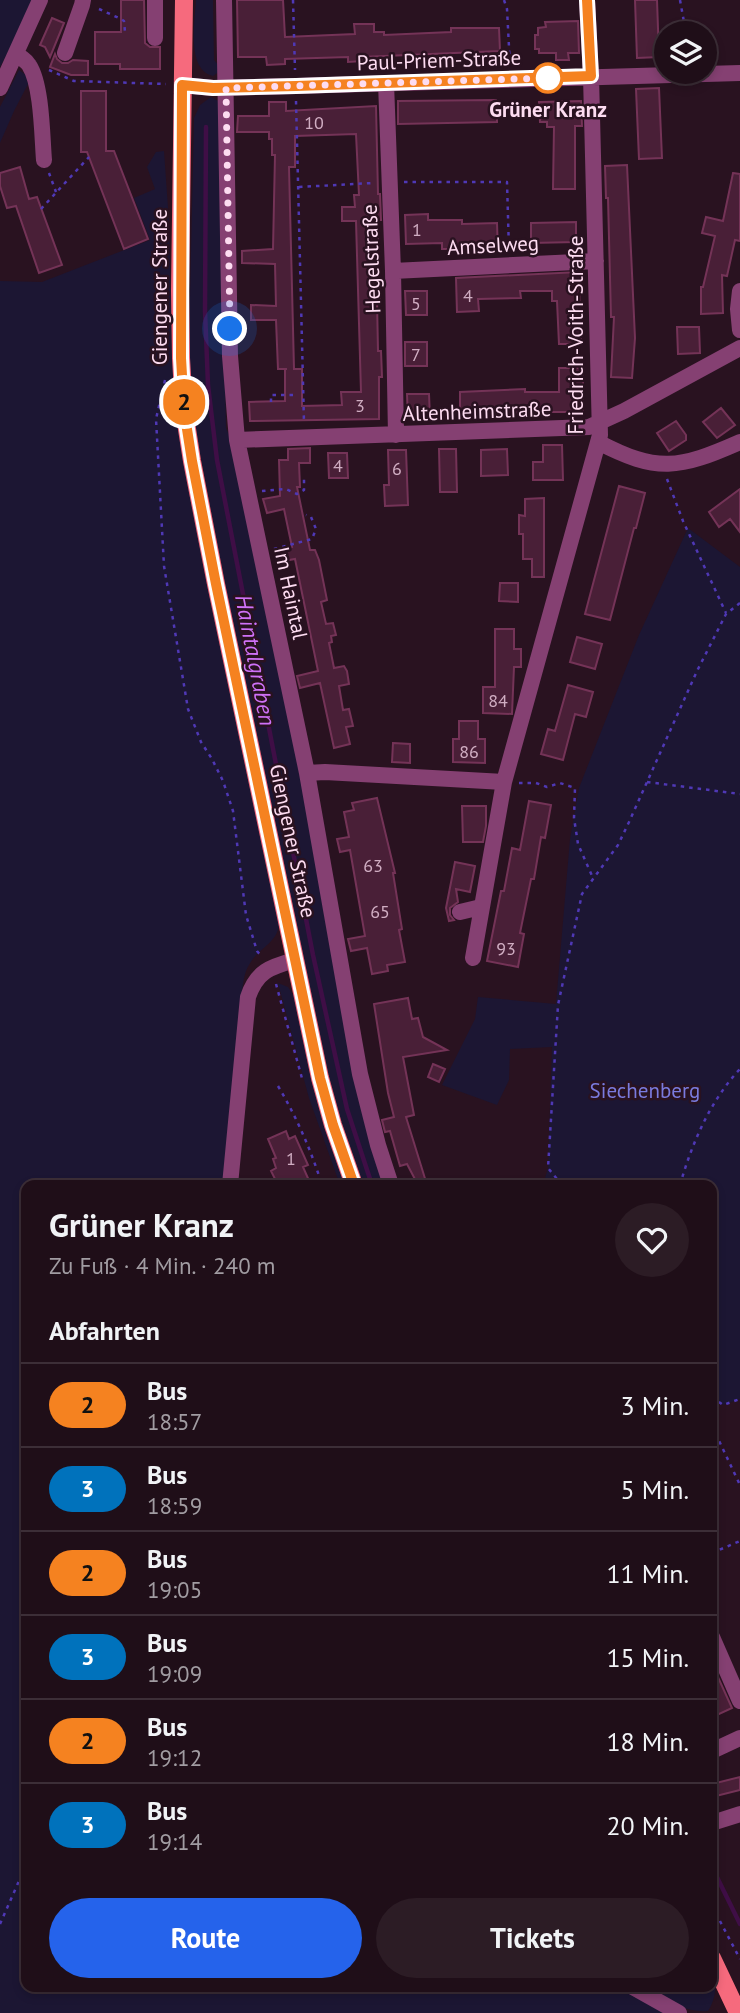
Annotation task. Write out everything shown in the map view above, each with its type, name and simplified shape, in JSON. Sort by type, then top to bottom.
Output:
[{"type":"main road","name":"Giengener Straße","points":[[184,0],[174,85],[184,410],[214,570],[325,1099],[352,1180]]},
{"type":"main road","points":[[717,1970],[735,2012]]},
{"type":"street","points":[[0,88],[40,0]]},
{"type":"street","points":[[155,0],[155,38]]},
{"type":"street","name":"Im Haintal","points":[[224,0],[230,356],[237,440],[307,774],[360,1074],[390,1180]]},
{"type":"street","name":"Friedrich-Voith-Straße","points":[[473,958],[504,782],[598,442],[600,423],[596,261],[587,0]]},
{"type":"street","points":[[65,53],[83,1]]},
{"type":"street","points":[[16,55],[28,63],[34,76],[41,114],[44,160]]},
{"type":"street","name":"Paul-Priem-Straße","points":[[174,85],[226,88],[740,73]]},
{"type":"street","name":"Hegelstraße","points":[[386,83],[396,435]]},
{"type":"street","name":"Amselweg","points":[[393,271],[596,261]]},
{"type":"street","points":[[740,292],[740,330]]},
{"type":"street","name":"Altenheimstraße","points":[[237,440],[582,429],[600,423],[740,348]]},
{"type":"street","points":[[598,442],[639,461],[666,465],[692,461],[740,442]]},
{"type":"street","points":[[307,774],[325,772],[504,782]]},
{"type":"street","points":[[460,912],[480,913]]},
{"type":"street","points":[[230,1180],[248,997],[257,978],[272,967],[295,960]]},
{"type":"street","points":[[717,1648],[740,1701]]},
{"type":"street","points":[[717,1749],[740,1738]]},
{"type":"street","points":[[717,1822],[738,1819]]},
{"type":"street","points":[[642,1992],[679,2013]]},
{"type":"path","points":[[293,0],[305,437]]},
{"type":"path","points":[[504,0],[508,9],[510,79]]},
{"type":"path","points":[[680,0],[683,21]]},
{"type":"path","points":[[83,1],[124,21],[125,32]]},
{"type":"path","points":[[44,69],[74,81],[174,85]]},
{"type":"path","points":[[41,209],[89,156]]},
{"type":"path","points":[[299,187],[389,182],[507,182],[509,265]]},
{"type":"path","points":[[166,376],[156,419],[164,566],[188,709],[201,742],[223,781],[233,811],[246,915],[257,951],[272,967]]},
{"type":"path","points":[[271,401],[271,395],[295,395]]},
{"type":"path","points":[[248,493],[286,489],[297,494],[304,490],[304,476]]},
{"type":"path","points":[[667,482],[726,614]]},
{"type":"path","points":[[261,551],[312,539],[316,528],[306,515]]},
{"type":"path","points":[[558,1180],[548,1168],[558,1005],[582,894],[618,845],[697,671],[726,614],[740,603]]},
{"type":"path","points":[[504,782],[536,783],[547,787],[560,783],[575,788],[574,818],[578,844],[593,878]]},
{"type":"path","points":[[647,782],[740,794]]},
{"type":"path","points":[[681,1180],[690,1150],[723,1087],[740,1069]]},
{"type":"path","points":[[278,1086],[291,1107],[320,1180]]},
{"type":"path","points":[[307,1156],[312,1154]]},
{"type":"path","points":[[717,1401],[723,1405],[740,1399]]},
{"type":"path","points":[[717,1437],[740,1485]]},
{"type":"path","points":[[717,1551],[740,1541]]},
{"type":"path","points":[[0,1924],[21,1876]]},
{"type":"path","points":[[717,1915],[740,1959]]},
{"type":"green space","points":[[0,0],[33,0],[0,67]]},
{"type":"green space","points":[[196,0],[213,0],[214,60],[220,71],[213,76],[204,72],[195,55]]},
{"type":"green space","points":[[19,70],[26,75],[28,84],[0,143],[0,107]]},
{"type":"green space","points":[[211,97],[220,102],[226,428],[385,1180],[358,1180],[331,1093],[232,620],[198,443],[191,393],[189,343],[194,118],[200,105]]},
{"type":"green space","points":[[164,151],[169,222],[172,355],[280,920],[276,935],[253,959],[244,977],[226,1180],[21,1180],[21,1992],[634,1992],[671,2013],[0,2013],[0,281],[42,282],[150,240],[134,198],[155,189],[147,167],[156,152]]},
{"type":"green space","name":"Siechenberg","points":[[688,528],[740,567],[740,1399],[723,1405],[717,1401],[717,1180],[544,1180],[548,1168],[552,1047],[510,1049],[509,1080],[497,1105],[442,1085],[475,1019],[478,997],[556,1004],[570,839],[579,788],[639,635]]},
{"type":"green space","points":[[278,983],[288,987],[294,996],[346,1180],[338,1180],[309,1098]]},
{"type":"green space","points":[[650,1992],[715,1992],[708,2011],[690,2010]]},
{"type":"building","points":[[121,0],[144,0],[145,43],[150,47],[160,47],[160,69],[120,69],[120,64],[95,64],[95,32],[121,32]]},
{"type":"building","points":[[237,0],[283,0],[285,37],[355,34],[354,24],[374,24],[374,32],[384,32],[384,35],[451,32],[451,28],[499,28],[500,51],[362,57],[362,61],[348,62],[348,57],[285,59],[285,64],[267,65],[266,57],[238,57]]},
{"type":"building","points":[[635,0],[657,0],[654,57],[637,58]]},
{"type":"building","points":[[52,18],[64,23],[50,57],[45,47],[40,45]]},
{"type":"building","points":[[578,21],[579,53],[568,53],[569,60],[556,60],[556,53],[539,53],[539,49],[535,49],[535,35],[538,35],[538,28],[546,27],[545,22]]},
{"type":"building","points":[[55,54],[62,63],[73,60],[88,61],[88,75],[71,75],[50,67]]},
{"type":"building","points":[[659,88],[662,158],[639,159],[636,89]]},
{"type":"building","points":[[81,91],[106,91],[106,151],[114,151],[148,239],[124,249],[87,152],[81,152]]},
{"type":"building","points":[[496,100],[497,122],[398,124],[398,101]]},
{"type":"building","points":[[581,101],[582,126],[575,126],[575,189],[553,189],[554,127],[547,127],[547,122],[540,122],[539,102]]},
{"type":"building","points":[[269,102],[286,102],[286,111],[376,106],[381,220],[377,220],[380,300],[377,300],[378,351],[381,351],[382,377],[379,377],[379,419],[250,421],[249,402],[285,401],[285,369],[278,369],[276,320],[251,320],[251,305],[276,306],[275,264],[242,263],[242,251],[273,249],[275,155],[272,155],[269,132],[237,132],[238,116],[269,116]],"holes":[[[356,134],[359,195],[354,195],[355,207],[342,207],[342,221],[356,221],[361,392],[341,392],[342,405],[302,406],[302,369],[294,369],[289,167],[295,167],[295,136]]]},
{"type":"building","points":[[627,165],[635,338],[632,378],[611,377],[614,317],[611,317],[605,166]]},
{"type":"building","points":[[20,167],[29,199],[37,197],[62,265],[39,273],[16,206],[7,208],[0,186],[0,173]]},
{"type":"building","points":[[733,173],[740,174],[740,241],[735,240],[727,276],[722,275],[723,313],[701,314],[701,287],[715,236],[702,233],[706,217],[723,221]]},
{"type":"building","points":[[428,214],[428,220],[462,220],[462,224],[497,223],[498,252],[442,249],[442,243],[406,244],[405,215]]},
{"type":"building","points":[[576,222],[576,242],[531,243],[531,223]]},
{"type":"building","points":[[579,272],[581,344],[559,344],[557,301],[552,301],[552,291],[520,291],[521,298],[478,299],[479,311],[457,312],[456,278]]},
{"type":"building","points":[[405,291],[427,291],[427,315],[406,315]]},
{"type":"building","points":[[677,327],[699,327],[700,353],[678,354]]},
{"type":"building","points":[[405,342],[427,342],[427,366],[405,366]]},
{"type":"building","points":[[559,368],[583,368],[583,412],[460,416],[460,392],[525,389],[525,392],[559,392]]},
{"type":"building","points":[[407,394],[429,394],[430,418],[408,418]]},
{"type":"building","points":[[721,408],[735,425],[717,438],[703,422]]},
{"type":"building","points":[[676,421],[686,435],[686,440],[669,451],[657,433]]},
{"type":"building","points":[[543,445],[562,445],[563,480],[533,480],[533,462],[543,462]]},
{"type":"building","points":[[310,448],[310,463],[299,463],[300,487],[297,487],[310,550],[315,550],[319,560],[327,600],[321,602],[326,624],[333,623],[336,635],[331,636],[332,642],[329,643],[334,668],[344,666],[347,671],[349,684],[339,686],[343,710],[349,709],[353,726],[346,727],[350,744],[334,748],[320,683],[300,688],[297,676],[318,671],[295,559],[278,562],[275,551],[292,547],[284,509],[267,513],[263,499],[280,496],[279,460],[288,460],[288,449]]},
{"type":"building","points":[[439,449],[456,449],[457,492],[440,492]]},
{"type":"building","points":[[507,449],[508,475],[481,476],[481,450]]},
{"type":"building","points":[[388,450],[406,450],[408,505],[385,506],[384,485],[389,485]]},
{"type":"building","points":[[328,453],[347,453],[348,478],[329,478]]},
{"type":"building","points":[[619,486],[645,493],[610,620],[585,614]]},
{"type":"building","points":[[740,489],[740,532],[730,519],[719,527],[709,512]]},
{"type":"building","points":[[544,498],[544,577],[532,577],[532,559],[523,559],[523,534],[519,534],[519,515],[525,516],[525,499]]},
{"type":"building","points":[[500,583],[518,583],[518,602],[499,601]]},
{"type":"building","points":[[495,629],[514,629],[514,649],[521,649],[521,667],[514,667],[512,714],[483,713],[483,687],[495,687]]},
{"type":"building","points":[[577,637],[602,644],[595,669],[570,662]]},
{"type":"building","points":[[568,685],[593,692],[586,717],[575,714],[563,760],[541,754],[548,729],[555,731]]},
{"type":"building","points":[[459,721],[478,721],[478,739],[485,739],[485,763],[453,762],[453,739],[459,739]]},
{"type":"building","points":[[393,743],[410,744],[410,763],[392,762]]},
{"type":"building","points":[[377,798],[395,873],[402,929],[399,930],[405,962],[387,965],[388,971],[372,974],[367,948],[351,951],[348,939],[365,936],[350,850],[340,852],[337,839],[349,837],[344,812],[354,810],[352,803]]},
{"type":"building","points":[[529,801],[551,805],[545,838],[541,837],[534,879],[531,879],[520,933],[524,934],[518,967],[487,961],[512,848],[520,850]]},
{"type":"building","points":[[462,806],[486,806],[483,842],[463,842]]},
{"type":"building","points":[[455,862],[475,866],[470,892],[456,889],[458,902],[450,908],[450,915],[454,920],[449,921],[446,908]]},
{"type":"building","points":[[408,998],[412,1019],[418,1018],[423,1037],[447,1050],[403,1057],[414,1115],[406,1117],[425,1180],[415,1180],[407,1164],[400,1166],[390,1131],[385,1132],[382,1120],[394,1117],[374,1004]]},
{"type":"building","points":[[433,1064],[445,1069],[439,1082],[428,1077]]},
{"type":"building","points":[[286,1131],[289,1139],[295,1136],[308,1165],[303,1167],[309,1180],[276,1180],[271,1171],[276,1168],[273,1159],[276,1158],[268,1139]]},
{"type":"building","points":[[717,1675],[732,1708],[717,1715]]},
{"type":"building","points":[[740,1777],[740,1790],[717,1796],[717,1783]]},
{"type":"waterway","name":"Haintalgraben","points":[[206,127],[205,311],[208,385],[217,460],[313,955],[347,1109],[370,1180]]},
{"type":"waterway","name":"Haintalgraben","points":[[717,1877],[740,1924]]},
{"type":"bus line","name":"2","points":[[352,1180],[320,1078],[216,584],[187,430],[182,390],[180,292],[182,85],[213,88],[591,76],[587,0]]},
{"type":"place","name":"Grüner Kranz","points":[[548,78]]},
{"type":"route","points":[[230,329],[226,88],[548,78]]}]
